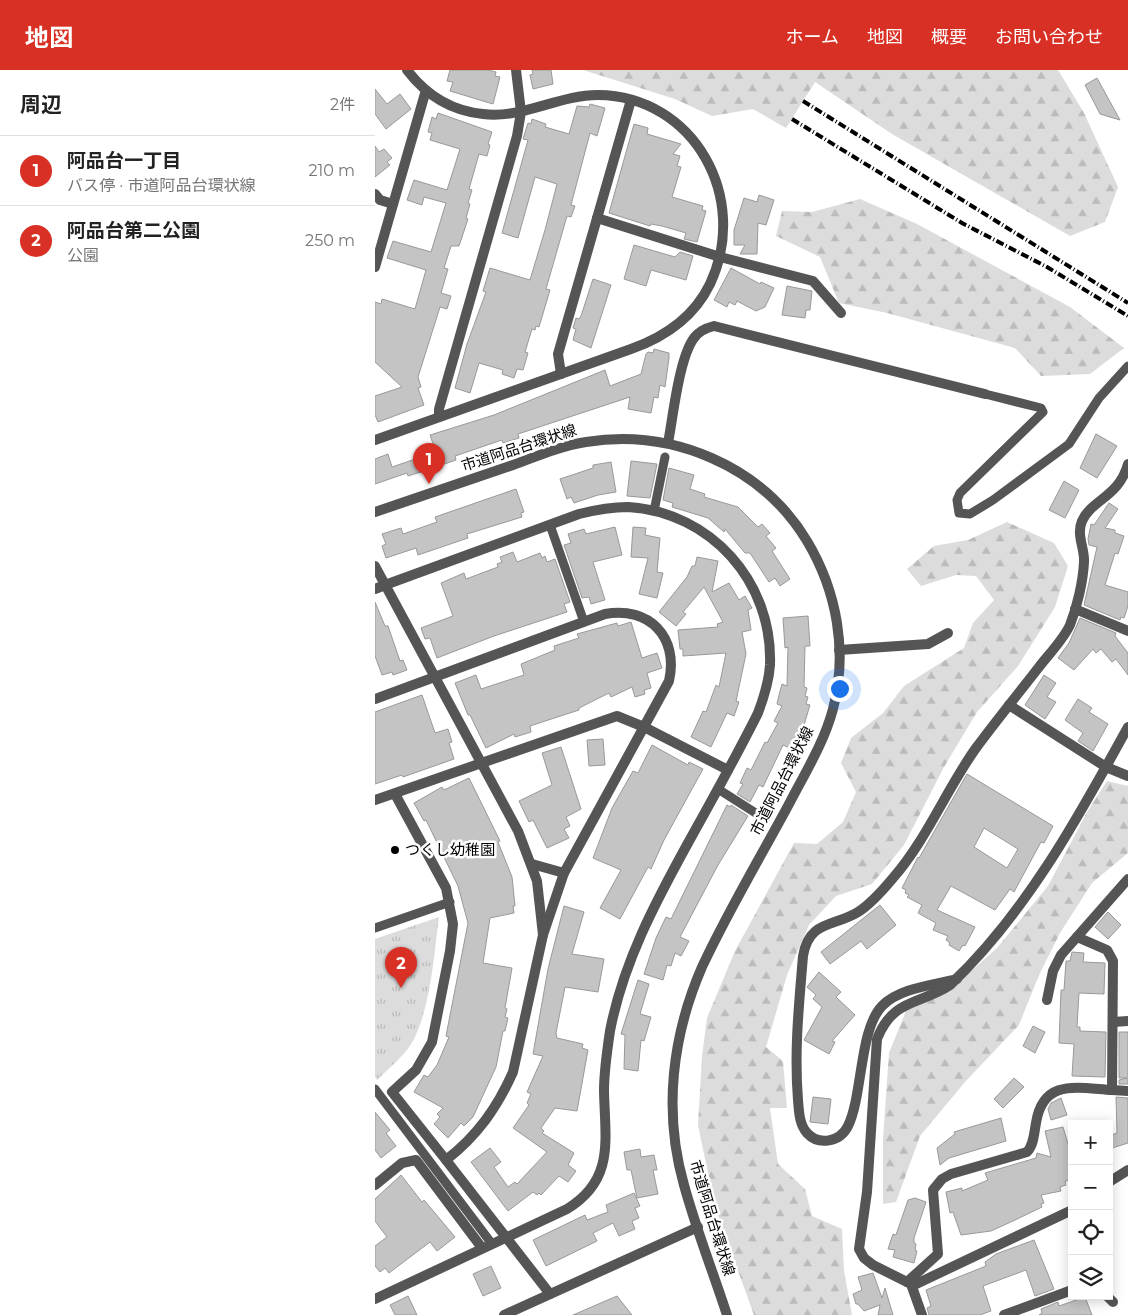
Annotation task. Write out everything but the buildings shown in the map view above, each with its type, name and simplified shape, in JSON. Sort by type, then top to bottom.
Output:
[{"type":"street","points":[[375,440],[652,342],[674,328],[701,299],[714,276],[720,257],[723,237],[723,211],[718,185],[707,161],[692,140],[673,122],[651,108],[631,100],[600,95],[581,96],[521,112],[492,115],[467,111],[442,102],[426,90],[407,70]]},
{"type":"street","points":[[439,417],[439,409],[517,136],[521,112],[516,70]]},
{"type":"street","points":[[375,267],[426,90]]},
{"type":"street","points":[[561,374],[558,354],[631,100]]},
{"type":"street","points":[[375,194],[380,200],[393,204]]},
{"type":"street","points":[[597,218],[720,257],[813,281],[841,313]]},
{"type":"street","points":[[668,443],[683,365],[690,345],[699,333],[714,326],[1041,408],[1043,412],[960,492],[957,508],[959,513],[964,515],[970,514],[993,500],[1069,444],[1099,398],[1128,366]]},
{"type":"street","name":"市道阿品台環状線","points":[[375,512],[563,447],[585,442],[631,439],[668,443],[697,452],[738,472],[768,495],[789,516],[815,554],[824,575],[837,619],[839,650],[837,687],[826,731],[710,950],[694,984],[683,1020],[673,1076],[674,1132],[684,1187],[727,1315]]},
{"type":"street","points":[[653,511],[665,457]]},
{"type":"street","points":[[957,979],[902,994],[882,1006],[871,1026],[848,1127],[833,1140],[820,1140],[809,1135],[800,1118],[795,1060],[803,956],[807,941],[817,929],[824,925],[851,916],[862,910],[893,878],[915,850],[976,749],[1065,633],[1075,609],[1084,564],[1080,535],[1081,523],[1088,512],[1116,488],[1128,464]]},
{"type":"street","points":[[375,1299],[578,1203],[587,1195],[600,1175],[606,1152],[604,1089],[607,1059],[621,986],[630,958],[655,904],[758,713],[766,690],[770,659],[765,619],[754,589],[732,556],[715,539],[695,526],[653,511],[626,507],[602,509],[579,514],[380,587]]},
{"type":"street","points":[[550,525],[584,622]]},
{"type":"street","points":[[375,566],[380,587],[435,679],[518,831],[532,864],[540,899],[543,935]]},
{"type":"street","points":[[1075,609],[1128,631]]},
{"type":"street","points":[[375,699],[435,679],[605,614],[627,612],[649,621],[664,637],[671,653],[669,681],[564,873],[543,935],[513,1072],[497,1106],[479,1130],[446,1160]]},
{"type":"street","points":[[839,650],[928,644],[948,633]]},
{"type":"street","points":[[1009,705],[1106,767],[1128,776]]},
{"type":"street","points":[[375,800],[617,716],[644,727],[728,770]]},
{"type":"street","points":[[922,1315],[910,1284],[873,1265],[864,1258],[859,1249],[867,1192],[877,1039],[884,1024],[895,1011],[913,1001],[942,991],[957,979],[1006,922],[1042,876],[1128,727]]},
{"type":"street","points":[[717,789],[765,819]]},
{"type":"street","points":[[395,794],[446,888],[453,924],[452,942],[435,1032],[427,1052],[416,1070],[392,1092],[550,1294]]},
{"type":"street","points":[[532,864],[564,873]]},
{"type":"street","points":[[1047,1000],[1053,971],[1061,955],[1128,879]]},
{"type":"street","points":[[375,928],[450,902]]},
{"type":"street","points":[[1077,937],[1107,950],[1113,960],[1112,1090]]},
{"type":"street","points":[[1113,1022],[1128,1021]]},
{"type":"street","points":[[375,1089],[487,1246]]},
{"type":"street","points":[[910,1284],[937,1254],[933,1190],[942,1179],[951,1174],[1027,1152],[1032,1144],[1041,1104],[1049,1094],[1059,1089],[1128,1091]]},
{"type":"street","points":[[375,1185],[402,1163],[416,1160],[487,1246]]},
{"type":"street","points":[[1113,1179],[1128,1170]]},
{"type":"street","points":[[910,1284],[1068,1212]]},
{"type":"street","points":[[504,1315],[698,1226]]},
{"type":"street","points":[[1004,1315],[1068,1291]]},
{"type":"green space","points":[[583,70],[1058,70],[1084,113],[1118,187],[1105,222],[1070,236],[892,134],[815,82],[786,128],[753,109],[712,116],[675,99]]},
{"type":"green space","points":[[860,199],[917,224],[1070,307],[1124,348],[1090,374],[1041,376],[1015,348],[887,313],[839,303],[820,257],[776,236],[782,211],[812,212]]},
{"type":"green space","points":[[1007,522],[1054,543],[1068,566],[1055,607],[1018,666],[977,712],[944,767],[904,845],[872,884],[836,896],[809,925],[787,975],[766,1047],[783,1061],[787,1108],[770,1108],[778,1164],[805,1189],[812,1216],[842,1229],[844,1271],[852,1315],[754,1315],[715,1207],[698,1125],[702,1056],[707,1018],[735,951],[794,843],[817,844],[843,822],[856,792],[841,763],[851,738],[883,713],[904,686],[964,648],[973,623],[994,600],[976,576],[956,575],[921,586],[907,569],[934,546],[968,540]]},
{"type":"green space","points":[[1107,781],[1128,786],[1128,853],[1092,883],[1060,933],[1039,975],[1019,1025],[965,1082],[920,1136],[896,1202],[883,1204],[883,1138],[889,1053],[908,1006],[958,983],[997,948],[1048,886],[1087,812]]},
{"type":"green space","points":[[439,917],[431,979],[420,1025],[407,1050],[377,1080],[375,1077],[375,939]]},
{"type":"railway","points":[[803,101],[1128,303]]},
{"type":"railway","points":[[792,119],[962,223],[1047,267],[1128,316]]},
{"type":"place","name":"阿品台一丁目","points":[[429,484]]},
{"type":"place","name":"つくし幼稚園","points":[[395,850]]},
{"type":"place","name":"阿品台第二公園","points":[[401,988]]}]
